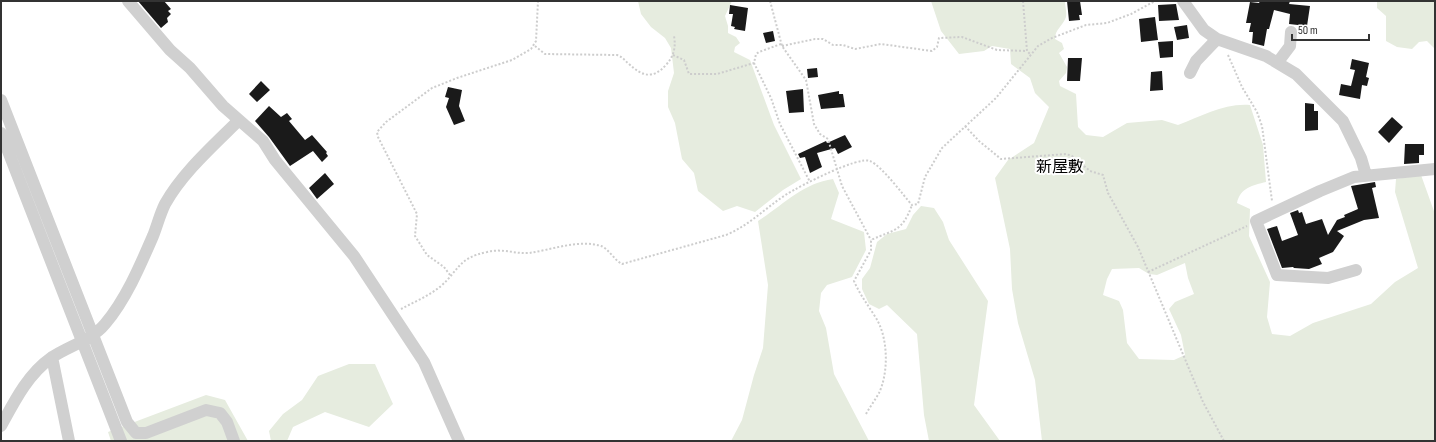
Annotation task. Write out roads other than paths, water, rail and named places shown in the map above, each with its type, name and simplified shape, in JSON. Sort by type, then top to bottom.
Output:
[{"type":"street","points":[[128,1],[170,50],[190,68],[223,106],[263,141],[276,160],[354,256],[424,362],[459,441]]},
{"type":"street","points":[[1183,1],[1204,30],[1219,40],[1266,56],[1296,74],[1343,121],[1361,158],[1366,175]]},
{"type":"street","points":[[1278,62],[1290,46],[1291,32]]},
{"type":"street","points":[[1190,73],[1196,61],[1219,40]]},
{"type":"street","points":[[1,100],[127,422],[136,433],[146,433],[206,410],[220,413],[227,422],[234,441]]},
{"type":"street","points":[[1,426],[20,392],[52,357],[82,341],[104,325],[120,303],[153,236],[165,204],[193,165],[239,120]]},
{"type":"street","points":[[1,133],[121,441]]},
{"type":"street","points":[[1356,270],[1328,278],[1277,275],[1256,221],[1275,211],[1354,177],[1435,169]]},
{"type":"street","points":[[52,357],[69,441]]},
{"type":"district","name":"新屋敷","points":[[1060,166]]}]
